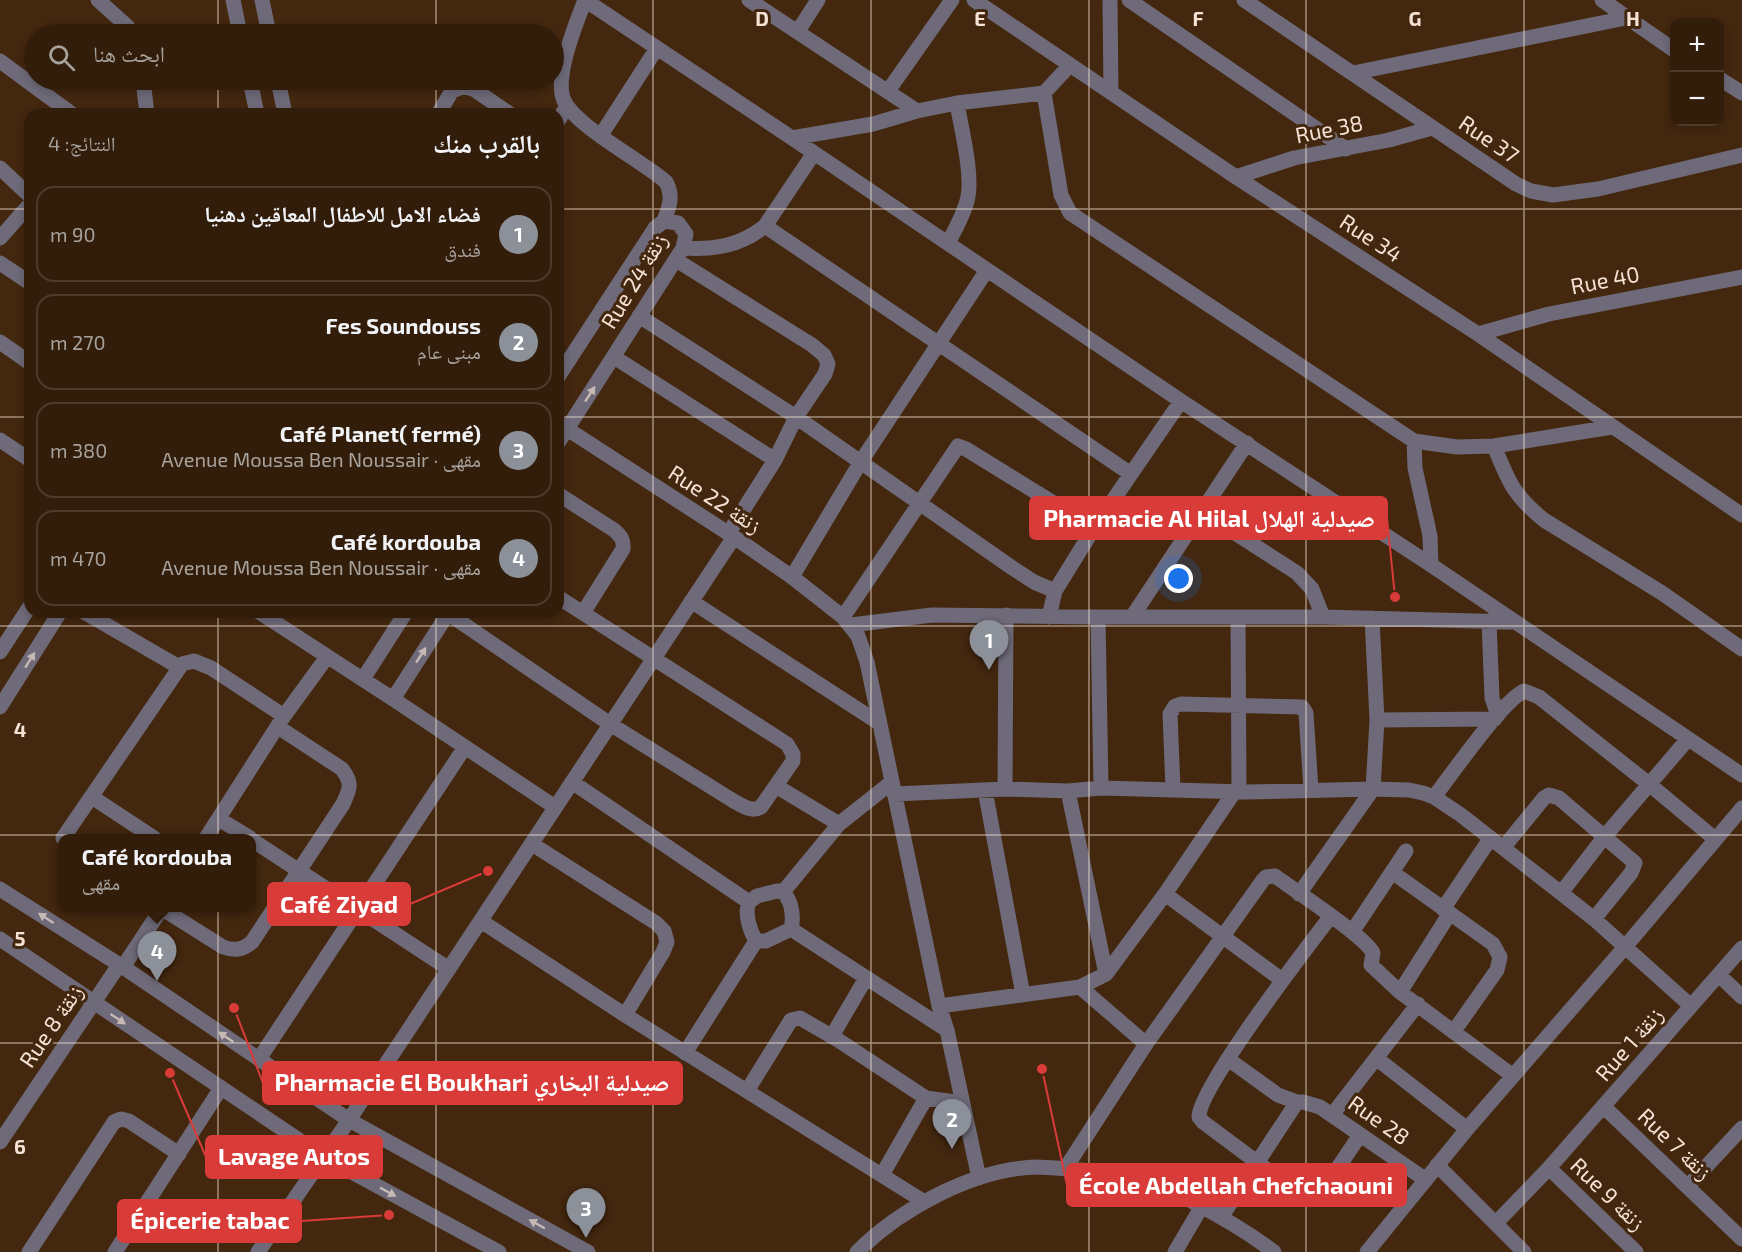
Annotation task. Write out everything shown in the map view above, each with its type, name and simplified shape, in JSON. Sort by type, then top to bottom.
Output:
[{"type":"street","points":[[98,0],[125,24]]},
{"type":"street","points":[[233,0],[235,24]]},
{"type":"street","points":[[262,0],[267,24]]},
{"type":"street","points":[[564,71],[570,42],[585,0],[1180,401],[1431,565],[1742,775]]},
{"type":"street","points":[[749,0],[917,111]]},
{"type":"street","points":[[798,31],[818,0]]},
{"type":"street","points":[[888,91],[952,0]]},
{"type":"street","name":"Rue 34","points":[[974,0],[1236,177],[1478,334],[1742,515]]},
{"type":"street","points":[[1110,0],[1111,92]]},
{"type":"street","points":[[1129,0],[1346,148]]},
{"type":"street","name":"Rue 37","points":[[1244,0],[1267,8],[1353,73],[1524,189],[1553,195],[1598,189],[1742,155]]},
{"type":"street","points":[[1602,0],[1670,47]]},
{"type":"street","points":[[1353,73],[1626,18]]},
{"type":"street","points":[[601,135],[657,48]]},
{"type":"street","points":[[0,61],[24,79]]},
{"type":"street","points":[[792,138],[873,124],[917,111],[957,103],[1044,93],[1070,65]]},
{"type":"street","points":[[1724,82],[1742,93]]},
{"type":"street","points":[[39,90],[64,108]]},
{"type":"street","points":[[145,90],[146,108]]},
{"type":"street","points":[[252,90],[256,108]]},
{"type":"street","points":[[280,90],[284,108]]},
{"type":"street","points":[[442,108],[454,90]]},
{"type":"street","points":[[475,90],[501,108]]},
{"type":"street","points":[[562,90],[563,100],[567,106],[601,135],[666,182],[671,198],[664,221]]},
{"type":"street","points":[[1044,93],[1060,195],[1070,213],[1414,441],[1457,447],[1494,446],[1612,427]]},
{"type":"street","points":[[948,243],[960,221],[968,198],[967,166],[957,103]]},
{"type":"street","points":[[564,111],[567,106]]},
{"type":"street","name":"Rue 38","points":[[1236,177],[1294,158],[1389,140],[1432,128]]},
{"type":"street","points":[[680,254],[724,247],[754,235],[765,226],[814,153]]},
{"type":"street","points":[[0,168],[24,190]]},
{"type":"street","points":[[0,238],[24,211]]},
{"type":"street","name":"Rue 24 زنقة","points":[[564,368],[655,228],[664,221],[678,223],[686,234],[686,242],[680,254],[614,357],[564,423]]},
{"type":"street","points":[[765,226],[1131,474]]},
{"type":"street","points":[[258,1252],[349,1120],[691,601],[775,459],[796,417],[825,374],[827,359],[812,345],[680,254]]},
{"type":"street","points":[[0,263],[24,280]]},
{"type":"street","points":[[792,577],[860,463],[987,270]]},
{"type":"street","name":"Rue 40","points":[[1478,334],[1549,314],[1742,277]]},
{"type":"street","points":[[639,316],[796,417],[1011,567],[1034,582],[1055,591]]},
{"type":"street","points":[[0,342],[24,359]]},
{"type":"street","points":[[614,357],[775,459]]},
{"type":"street","points":[[1049,616],[1055,591],[1094,528],[1180,401]]},
{"type":"street","name":"Rue 22 زنقة","points":[[564,427],[792,577],[847,621]]},
{"type":"street","points":[[0,440],[24,456]]},
{"type":"street","points":[[1414,441],[1415,468],[1430,536],[1431,565]]},
{"type":"street","points":[[1132,617],[1247,443]]},
{"type":"street","points":[[847,621],[919,503],[956,449],[961,446],[1094,528]]},
{"type":"street","points":[[1494,446],[1509,483],[1529,508],[1544,520],[1662,593],[1742,649]]},
{"type":"street","points":[[564,498],[614,530],[624,542],[623,549],[583,613]]},
{"type":"street","points":[[1201,511],[1298,573],[1312,589],[1323,616]]},
{"type":"street","points":[[457,618],[610,724],[751,809],[757,810],[761,807],[792,761],[793,754],[787,744],[564,601]]},
{"type":"street","points":[[691,601],[879,723]]},
{"type":"street","points":[[0,652],[24,615]]},
{"type":"street","points":[[847,621],[932,615],[1006,615],[1323,616],[1513,622]]},
{"type":"street","points":[[1005,789],[1006,615]]},
{"type":"street","points":[[1098,617],[1101,788]]},
{"type":"street","points":[[939,1006],[1080,987],[1106,974],[1237,791],[1238,617]]},
{"type":"street","points":[[0,707],[56,618]]},
{"type":"street","points":[[95,618],[181,665]]},
{"type":"street","points":[[268,618],[555,807]]},
{"type":"street","points":[[363,679],[402,618]]},
{"type":"street","points":[[393,699],[444,618]]},
{"type":"street","points":[[1299,894],[1374,789],[1377,720],[1372,618]]},
{"type":"street","points":[[847,621],[863,649],[939,1006],[979,1178]]},
{"type":"street","points":[[1489,621],[1492,698],[1497,717]]},
{"type":"street","points":[[209,834],[281,722],[327,657]]},
{"type":"street","points":[[66,834],[181,665],[194,661],[212,668],[342,769],[349,779],[350,790],[343,804],[252,942],[243,949],[232,950],[223,947],[167,912]]},
{"type":"street","points":[[1434,797],[1497,717],[1518,694],[1524,691],[1539,697],[1715,839]]},
{"type":"street","points":[[1173,789],[1171,710],[1181,704],[1300,706],[1305,710],[1311,790]]},
{"type":"street","points":[[1377,720],[1497,717]]},
{"type":"street","points":[[1561,893],[1605,836],[1688,739]]},
{"type":"street","points":[[259,1059],[465,747]]},
{"type":"street","points":[[572,782],[749,902]]},
{"type":"street","points":[[776,786],[839,824]]},
{"type":"street","points":[[783,892],[839,824],[893,788],[1068,791],[1101,788],[1237,791],[1409,790],[1434,797],[1461,815],[1594,919],[1691,1006]]},
{"type":"street","points":[[985,790],[1023,995]]},
{"type":"street","points":[[1068,791],[1106,974]]},
{"type":"street","points":[[1503,848],[1538,803],[1549,795],[1559,798],[1631,858],[1635,866],[1594,919]]},
{"type":"street","points":[[92,797],[148,834]]},
{"type":"street","points":[[1367,1252],[1467,1129],[1742,808]]},
{"type":"street","points":[[219,819],[243,834]]},
{"type":"street","points":[[1400,992],[1490,839]]},
{"type":"street","points":[[256,842],[449,969]]},
{"type":"street","points":[[531,844],[636,909],[664,931],[667,942],[663,952],[625,1015]]},
{"type":"street","points":[[1352,932],[1406,851]]},
{"type":"street","points":[[1392,872],[1493,944],[1500,957],[1497,970],[1454,1031]]},
{"type":"street","points":[[1065,1169],[1146,1044],[1266,877],[1275,876],[1352,932],[1371,949],[1372,968],[1400,992],[1513,1076]]},
{"type":"street","points":[[0,889],[121,966],[349,1120],[588,1252]]},
{"type":"street","points":[[749,902],[770,892],[783,892],[787,896],[792,914],[791,929]]},
{"type":"street","points":[[1165,894],[1281,980]]},
{"type":"street","points":[[749,902],[748,914],[756,941]]},
{"type":"street","name":"Rue 8 زنقة","points":[[0,1142],[93,1003],[158,912]]},
{"type":"street","points":[[1331,916],[1281,980],[1228,1059],[1200,1105],[1199,1117],[1301,1195],[1312,1198],[1321,1193],[1360,1135]]},
{"type":"street","points":[[480,921],[685,1053],[923,1201]]},
{"type":"street","points":[[756,941],[771,939],[791,929]]},
{"type":"street","points":[[791,929],[946,1030]]},
{"type":"street","points":[[0,939],[324,1157],[499,1252]]},
{"type":"street","points":[[685,1053],[756,941]]},
{"type":"street","name":"Rue 1 زنقة","points":[[1496,1223],[1549,1168],[1742,948]]},
{"type":"street","points":[[1719,975],[1742,997]]},
{"type":"street","points":[[832,1036],[866,978]]},
{"type":"street","points":[[1080,987],[1146,1044]]},
{"type":"street","points":[[1332,1115],[1418,1004]]},
{"type":"street","points":[[747,1091],[791,1020],[800,1018],[832,1036],[927,1098],[962,1103]]},
{"type":"street","points":[[1376,1058],[1467,1129]]},
{"type":"street","name":"Rue 28","points":[[1228,1059],[1278,1095],[1320,1107],[1426,1180]]},
{"type":"street","points":[[115,1252],[221,1088]]},
{"type":"street","points":[[882,1175],[927,1098]]},
{"type":"street","points":[[1222,1216],[1300,1102]]},
{"type":"street","name":"Rue 7 زنقة","points":[[1603,1106],[1742,1239]]},
{"type":"street","points":[[29,1252],[114,1122],[121,1119],[129,1121],[179,1154]]},
{"type":"street","points":[[1688,1186],[1742,1128]]},
{"type":"street","points":[[1437,1165],[1524,1252]]},
{"type":"street","points":[[856,1252],[904,1212],[923,1201],[979,1178],[1015,1169],[1035,1167],[1107,1173],[1141,1179],[1162,1186],[1222,1216],[1274,1252]]},
{"type":"street","name":"Rue 9 زنقة","points":[[1549,1168],[1636,1252]]},
{"type":"street","points":[[1175,1252],[1202,1206]]},
{"type":"place","name":"Pharmacie Al Hilal صيدلية الهلال","points":[[1395,597]]},
{"type":"place","name":"فضاء الامل للاطفال المعاقين دهنيا","points":[[989,670]]},
{"type":"place","name":"Café Ziyad","points":[[488,871]]},
{"type":"place","name":"Café kordouba","points":[[157,981]]},
{"type":"place","name":"Pharmacie El Boukhari صيدلية البخاري","points":[[234,1008]]},
{"type":"place","name":"École Abdellah Chefchaouni","points":[[1042,1069]]},
{"type":"place","name":"Lavage Autos","points":[[170,1073]]},
{"type":"place","name":"Fes Soundouss","points":[[952,1149]]},
{"type":"place","name":"Épicerie tabac","points":[[389,1215]]},
{"type":"place","name":"Café Planet( fermé)","points":[[586,1238]]}]
